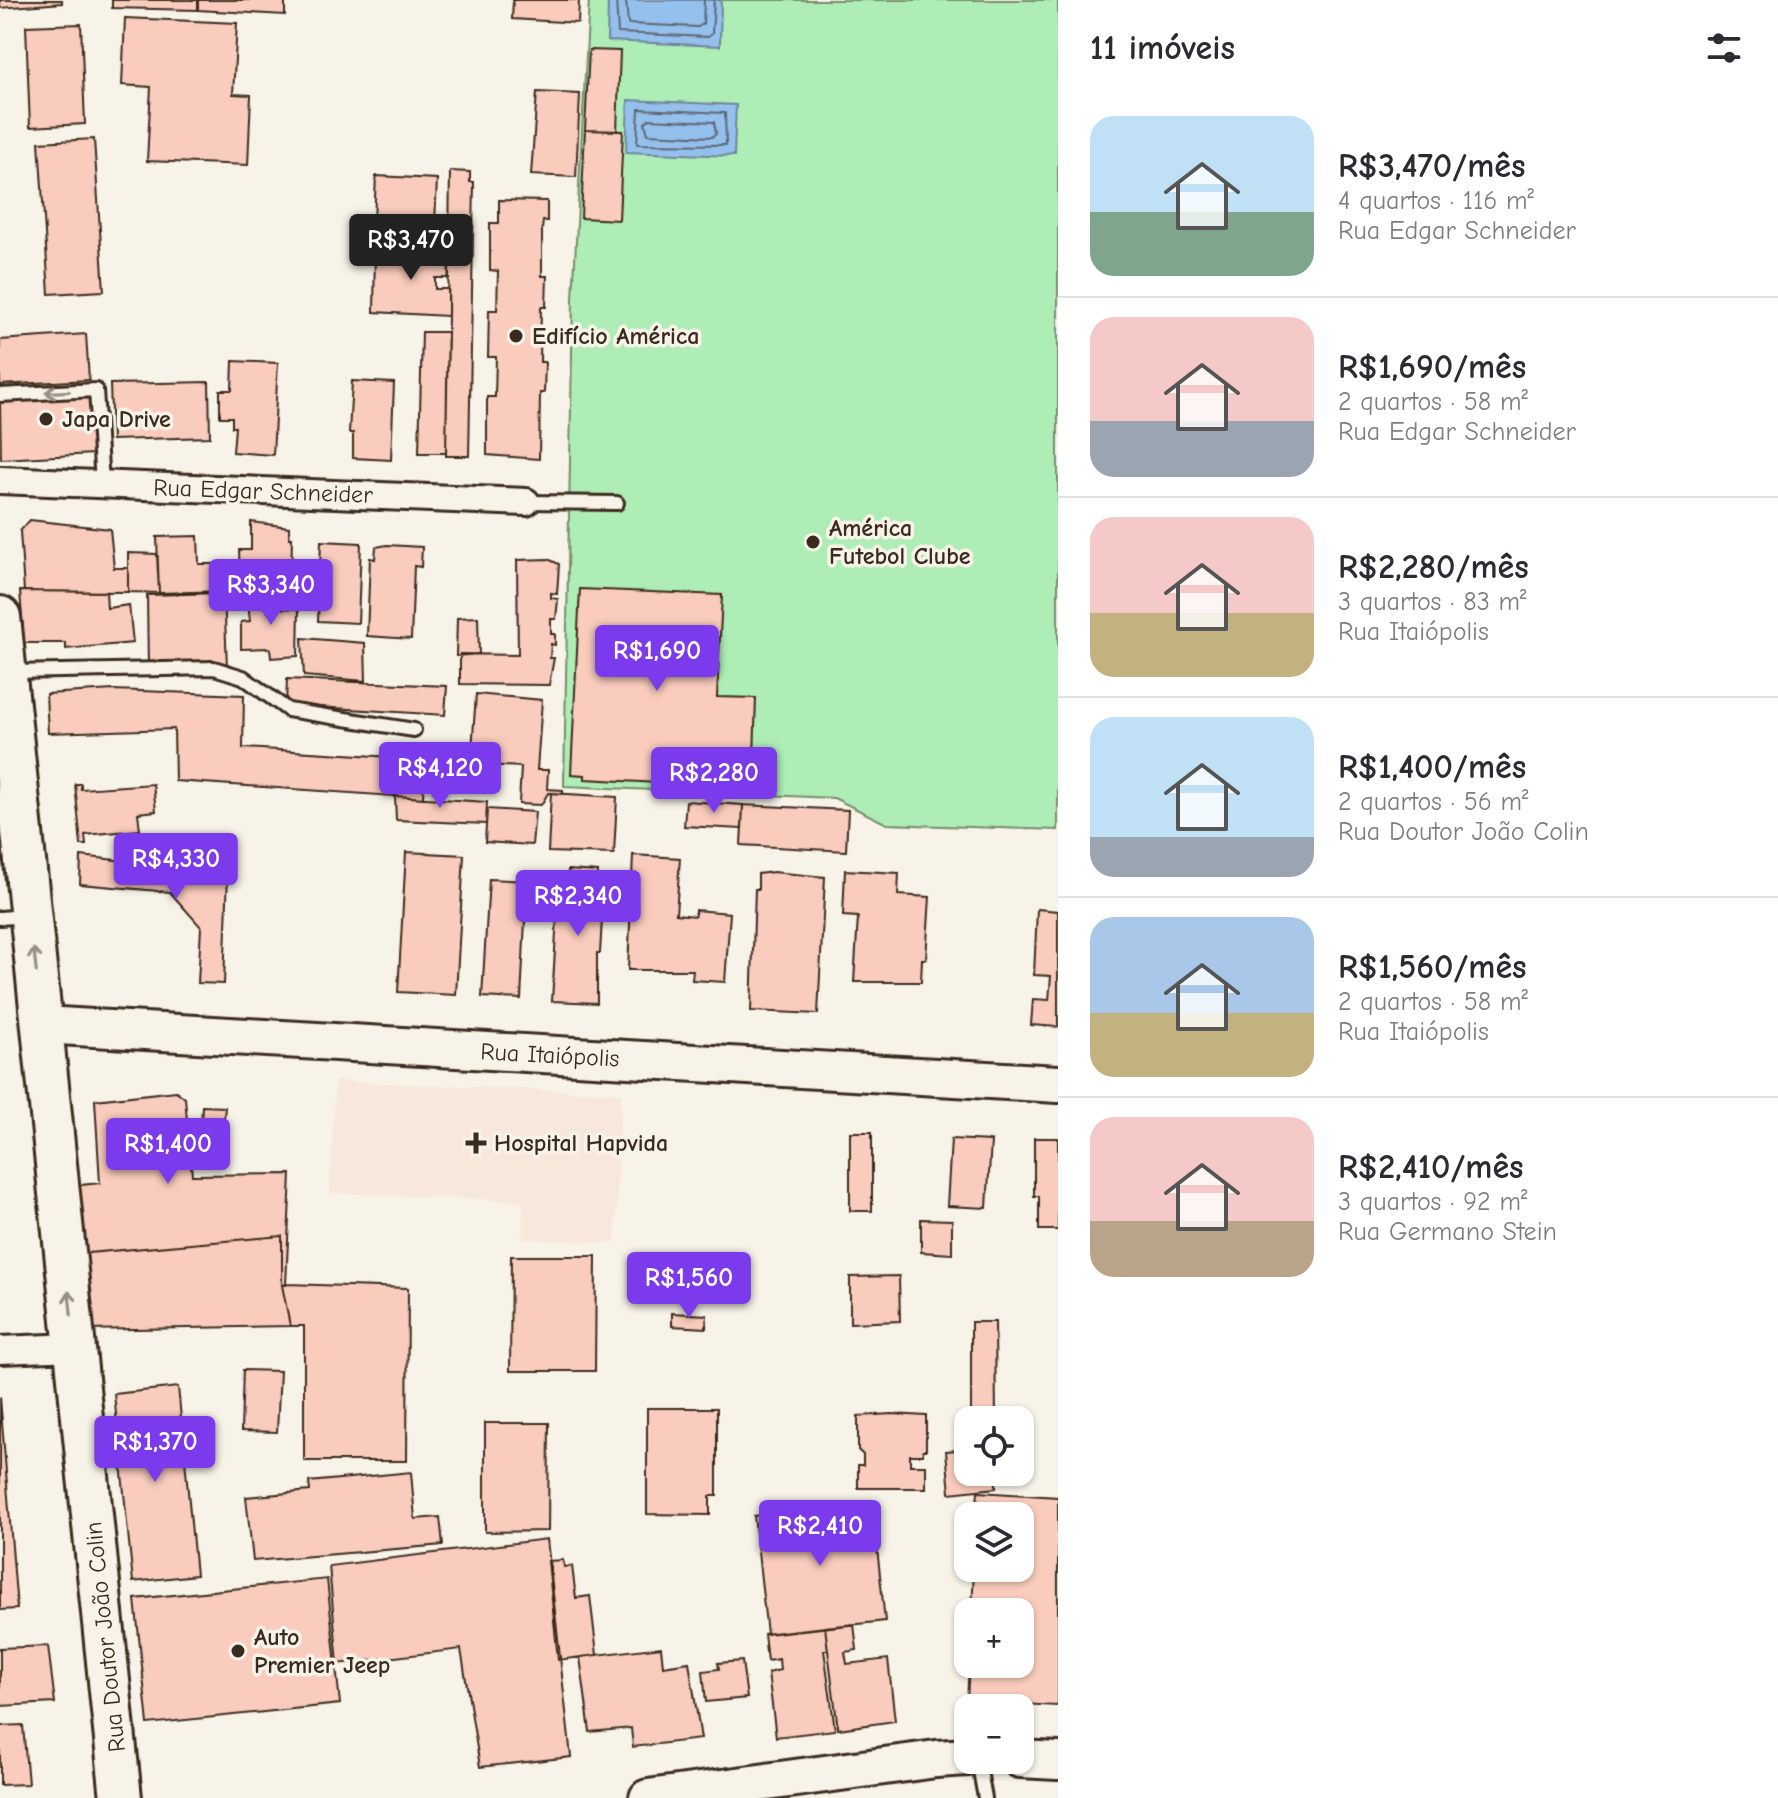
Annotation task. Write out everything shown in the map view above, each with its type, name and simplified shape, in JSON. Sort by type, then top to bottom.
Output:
[{"type":"main road","name":"Rua Doutor João Colin","points":[[0,617],[15,917],[42,1025],[121,1798]]},
{"type":"main road","name":"Rua Itaiópolis","points":[[42,1025],[1058,1084]]},
{"type":"main road","points":[[648,1798],[954,1758]]},
{"type":"main road","points":[[1034,1760],[1058,1761]]},
{"type":"street","name":"Rua Edgar Schneider","points":[[0,480],[526,502]]},
{"type":"street","points":[[0,1350],[75,1347]]},
{"type":"lane","points":[[0,395],[96,390],[102,484]]},
{"type":"lane","points":[[526,502],[617,503]]},
{"type":"lane","points":[[3,673],[214,668],[243,677],[288,710],[414,730]]},
{"type":"lane","points":[[981,1774],[985,1798]]},
{"type":"shaded area","name":"Hospital Hapvida","points":[[335,1081],[621,1093],[615,1243],[522,1239],[523,1201],[330,1193]]},
{"type":"green space","name":"América Futebol Clube","points":[[589,0],[1058,0],[1058,830],[887,824],[834,798],[564,786],[573,298]]},
{"type":"water","points":[[608,0],[721,0],[720,46],[607,41]]},
{"type":"water","points":[[628,100],[736,105],[734,156],[626,152]]},
{"type":"building","points":[[0,0],[62,0],[62,3],[0,8]]},
{"type":"building","points":[[112,0],[198,0],[198,10],[112,8]]},
{"type":"building","points":[[198,0],[285,0],[285,15],[198,10]]},
{"type":"building","points":[[513,0],[579,0],[578,23],[512,19]]},
{"type":"building","points":[[125,18],[237,23],[233,94],[251,95],[248,165],[147,161],[151,87],[122,85]]},
{"type":"building","points":[[81,24],[85,124],[30,127],[26,26]]},
{"type":"building","points":[[589,50],[620,51],[617,131],[585,130]]},
{"type":"building","points":[[537,92],[580,94],[576,177],[531,175]]},
{"type":"building","points":[[585,130],[623,131],[619,220],[581,218]]},
{"type":"building","points":[[94,139],[104,291],[49,294],[39,142]]},
{"type":"building","points":[[450,171],[470,172],[470,182],[474,182],[469,456],[446,456]]},
{"type":"building","points":[[376,176],[437,179],[435,223],[374,221]]},
{"type":"building","name":"Edifício América","points":[[499,200],[547,201],[547,221],[543,221],[542,230],[542,276],[547,276],[546,307],[541,307],[540,362],[545,362],[544,393],[540,393],[539,459],[487,455],[487,397],[495,397],[496,357],[488,357],[489,310],[497,310],[498,271],[490,270],[490,223],[499,223]]},
{"type":"building","points":[[375,250],[449,251],[449,278],[435,278],[435,289],[448,289],[448,316],[374,312]]},
{"type":"building","points":[[422,332],[448,332],[446,453],[419,453]]},
{"type":"building","points":[[86,334],[89,380],[0,385],[0,340]]},
{"type":"building","points":[[233,361],[278,363],[273,455],[233,452],[235,427],[232,427],[232,417],[220,417],[220,390],[232,390]]},
{"type":"building","points":[[352,381],[394,383],[391,460],[353,458],[353,433],[349,433]]},
{"type":"building","points":[[209,382],[210,437],[112,440],[110,384]]},
{"type":"building","name":"Japa Drive","points":[[91,397],[94,454],[1,459],[0,402]]},
{"type":"building","points":[[30,520],[110,529],[114,568],[128,568],[128,592],[24,591],[20,531]]},
{"type":"building","points":[[251,522],[289,527],[289,538],[292,538],[291,579],[309,580],[309,602],[286,601],[285,590],[247,588],[247,576],[240,576],[239,550],[251,550]]},
{"type":"building","points":[[198,536],[199,564],[224,564],[224,591],[159,593],[157,537]]},
{"type":"building","points":[[321,541],[361,543],[358,623],[318,621]]},
{"type":"building","points":[[376,547],[422,547],[421,567],[414,566],[411,639],[367,636],[370,558],[375,559]]},
{"type":"building","points":[[128,553],[157,554],[159,593],[128,592]]},
{"type":"building","points":[[548,559],[559,564],[557,594],[551,593],[551,598],[558,599],[556,619],[551,619],[555,645],[551,644],[550,658],[554,658],[549,685],[460,684],[460,654],[518,655],[517,560]]},
{"type":"building","points":[[580,589],[722,595],[717,697],[756,698],[753,788],[585,779],[585,775],[571,774]]},
{"type":"building","points":[[20,591],[106,592],[107,608],[129,605],[133,643],[66,649],[66,643],[24,643]]},
{"type":"building","points":[[273,592],[276,608],[299,609],[298,656],[271,658],[270,648],[241,649],[241,622],[250,621],[247,593]]},
{"type":"building","points":[[224,593],[227,666],[148,666],[147,595]]},
{"type":"building","points":[[478,617],[479,654],[456,656],[457,618]]},
{"type":"building","points":[[302,638],[365,643],[366,681],[304,676]]},
{"type":"building","points":[[287,679],[447,686],[445,715],[286,705]]},
{"type":"building","points":[[114,690],[244,695],[243,748],[425,759],[423,798],[175,781],[174,729],[48,733],[46,694]]},
{"type":"building","points":[[476,694],[542,700],[537,770],[548,770],[547,789],[563,790],[563,794],[548,793],[541,805],[519,804],[521,767],[471,764]]},
{"type":"building","points":[[75,784],[81,784],[81,789],[153,784],[156,811],[138,813],[140,830],[85,835],[86,845],[81,845]]},
{"type":"building","points":[[551,793],[617,797],[614,854],[548,852]]},
{"type":"building","points":[[395,796],[487,802],[486,824],[396,820]]},
{"type":"building","points":[[686,801],[743,805],[742,829],[684,826]]},
{"type":"building","points":[[743,805],[848,810],[846,851],[741,845]]},
{"type":"building","points":[[487,809],[535,812],[532,845],[485,842]]},
{"type":"building","points":[[406,852],[464,855],[456,995],[398,992]]},
{"type":"building","points":[[633,855],[680,858],[676,914],[695,916],[695,910],[730,913],[725,982],[692,980],[693,970],[628,970]]},
{"type":"building","points":[[81,856],[228,873],[224,984],[198,983],[201,927],[170,892],[80,884]]},
{"type":"building","points":[[568,870],[598,872],[597,884],[604,885],[600,953],[597,953],[597,1003],[552,1001],[559,882],[567,883]]},
{"type":"building","points":[[845,870],[899,873],[898,895],[930,897],[926,959],[922,959],[921,982],[854,982],[858,917],[843,916]]},
{"type":"building","points":[[773,872],[825,877],[818,1014],[751,1011],[755,889],[758,889],[758,874]]},
{"type":"building","points":[[489,879],[527,881],[521,999],[482,997]]},
{"type":"building","points":[[1037,909],[1058,911],[1058,1027],[1031,1025],[1033,999],[1049,1000],[1051,976],[1034,975]]},
{"type":"building","points":[[176,1091],[185,1098],[192,1175],[291,1174],[286,1285],[282,1285],[282,1236],[77,1254],[71,1186],[100,1183],[95,1100]]},
{"type":"building","points":[[202,1106],[225,1107],[223,1129],[201,1128]]},
{"type":"building","points":[[850,1132],[872,1132],[872,1211],[850,1211]]},
{"type":"building","points":[[1034,1138],[1058,1138],[1058,1230],[1039,1230],[1039,1196],[1034,1196]]},
{"type":"building","points":[[951,1139],[991,1141],[987,1208],[947,1206]]},
{"type":"building","points":[[921,1219],[952,1220],[952,1254],[921,1252]]},
{"type":"building","points":[[282,1236],[282,1285],[290,1326],[84,1330],[77,1254]]},
{"type":"building","points":[[511,1256],[596,1256],[595,1371],[510,1371]]},
{"type":"building","points":[[899,1276],[900,1321],[850,1323],[850,1277]]},
{"type":"building","points":[[282,1285],[408,1288],[407,1461],[304,1461],[304,1326],[290,1326]]},
{"type":"building","points":[[672,1313],[707,1315],[706,1328],[672,1326]]},
{"type":"building","points":[[971,1322],[995,1322],[996,1406],[971,1406]]},
{"type":"building","points":[[243,1370],[280,1371],[277,1432],[241,1431]]},
{"type":"building","points":[[178,1387],[196,1575],[133,1582],[114,1394]]},
{"type":"building","points":[[0,1397],[17,1609],[0,1610]]},
{"type":"building","points":[[647,1408],[717,1408],[717,1496],[710,1496],[710,1515],[647,1514]]},
{"type":"building","points":[[858,1416],[926,1416],[926,1450],[923,1450],[923,1455],[910,1455],[910,1465],[926,1465],[926,1488],[858,1488],[858,1465],[863,1465],[863,1455],[858,1450]]},
{"type":"building","points":[[485,1423],[549,1423],[548,1531],[485,1532]]},
{"type":"building","points":[[954,1450],[954,1486],[996,1488],[950,1493],[946,1451]]},
{"type":"building","points":[[411,1472],[415,1519],[440,1517],[443,1545],[253,1561],[246,1497],[310,1491],[309,1482]]},
{"type":"building","points":[[978,1492],[1058,1497],[1058,1706],[1034,1705],[1034,1694],[967,1694],[968,1678],[1034,1678],[1034,1598],[973,1598],[973,1582],[1034,1582],[1034,1502],[977,1502]]},
{"type":"building","points":[[872,1502],[885,1621],[767,1634],[754,1516]]},
{"type":"building","points":[[547,1539],[571,1757],[480,1767],[461,1649],[338,1664],[329,1566]]},
{"type":"building","points":[[563,1560],[564,1567],[572,1566],[576,1598],[590,1596],[597,1655],[558,1660],[548,1561]]},
{"type":"building","name":"Auto Premier Jeep","points":[[327,1579],[340,1704],[148,1724],[135,1599]]},
{"type":"building","points":[[854,1624],[857,1650],[845,1652],[847,1664],[888,1659],[895,1721],[838,1729],[825,1627]]},
{"type":"building","points":[[825,1627],[828,1650],[824,1650],[835,1730],[776,1737],[768,1673],[780,1670],[779,1659],[767,1661],[764,1634]]},
{"type":"building","points":[[48,1646],[55,1703],[0,1706],[0,1648]]},
{"type":"building","points":[[661,1647],[663,1666],[689,1662],[701,1739],[633,1747],[631,1728],[590,1732],[580,1657]]},
{"type":"building","points":[[742,1661],[747,1698],[706,1702],[703,1671],[719,1669],[718,1663]]},
{"type":"building","points":[[23,1725],[28,1784],[0,1785],[0,1726]]},
{"type":"place","name":"Edifício América","points":[[516,336]]},
{"type":"place","name":"Japa Drive","points":[[46,419]]},
{"type":"place","name":"América Futebol Clube","points":[[813,542]]},
{"type":"place","name":"Hospital Hapvida","points":[[476,1143]]},
{"type":"place","name":"Auto Premier Jeep","points":[[238,1651]]}]
